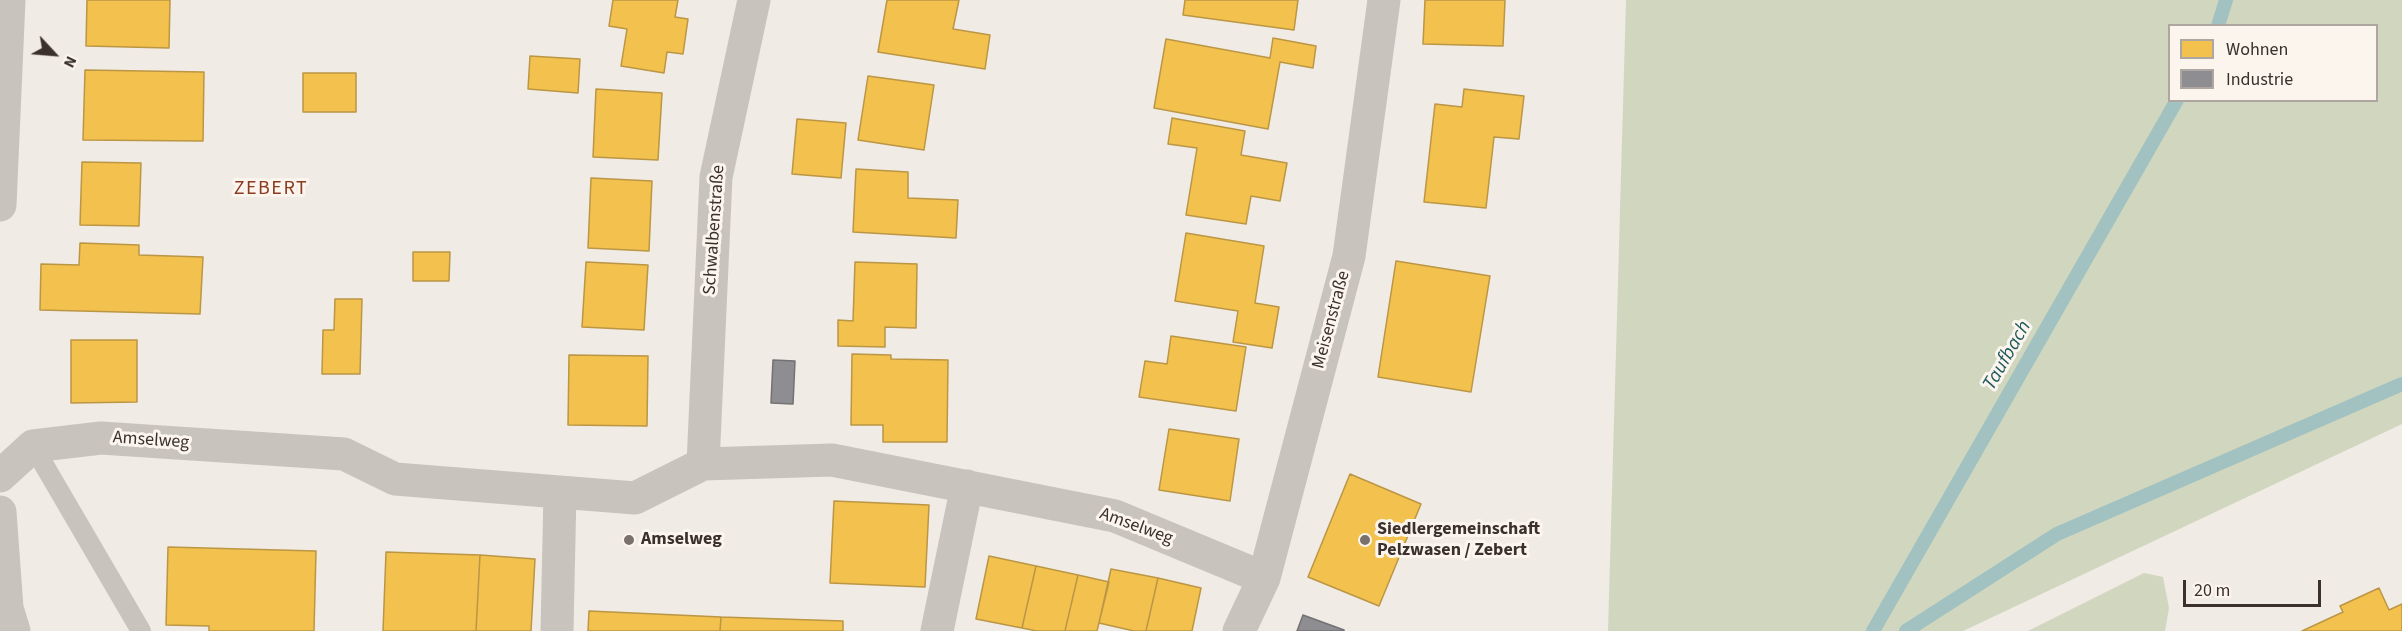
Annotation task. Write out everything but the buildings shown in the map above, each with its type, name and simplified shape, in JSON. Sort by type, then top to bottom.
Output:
[{"type":"street","points":[[0,205],[9,0]]},
{"type":"street","name":"Schwalbenstraße","points":[[703,464],[716,177],[754,0]]},
{"type":"street","name":"Meisenstraße","points":[[1239,631],[1264,578],[1348,256],[1384,0]]},
{"type":"street","name":"Amselweg","points":[[33,446],[101,438],[344,454],[394,479],[635,498],[703,464],[832,460],[1115,516],[1264,578]]},
{"type":"street","points":[[0,476],[33,446]]},
{"type":"street","points":[[937,631],[967,486]]},
{"type":"street","points":[[556,631],[560,492]]},
{"type":"street","points":[[0,512],[8,608],[14,631]]},
{"type":"lane","points":[[33,446],[141,631]]},
{"type":"green space","points":[[1626,0],[2402,0],[2402,424],[1963,631],[1608,631]]},
{"type":"green space","points":[[2144,573],[2163,577],[2169,608],[2165,631],[2028,631]]},
{"type":"waterway","name":"Taufbach","points":[[2219,24],[2226,0]]},
{"type":"waterway","name":"Taufbach","points":[[1873,631],[2176,102]]},
{"type":"waterway","points":[[1906,631],[2057,534],[2402,384]]},
{"type":"place","name":"Amselweg","points":[[629,540]]},
{"type":"place","name":"Siedlergemeinschaft Pelzwasen / Zebert","points":[[1365,540]]},
{"type":"district","name":"ZEBERT","points":[[271,190]]}]
